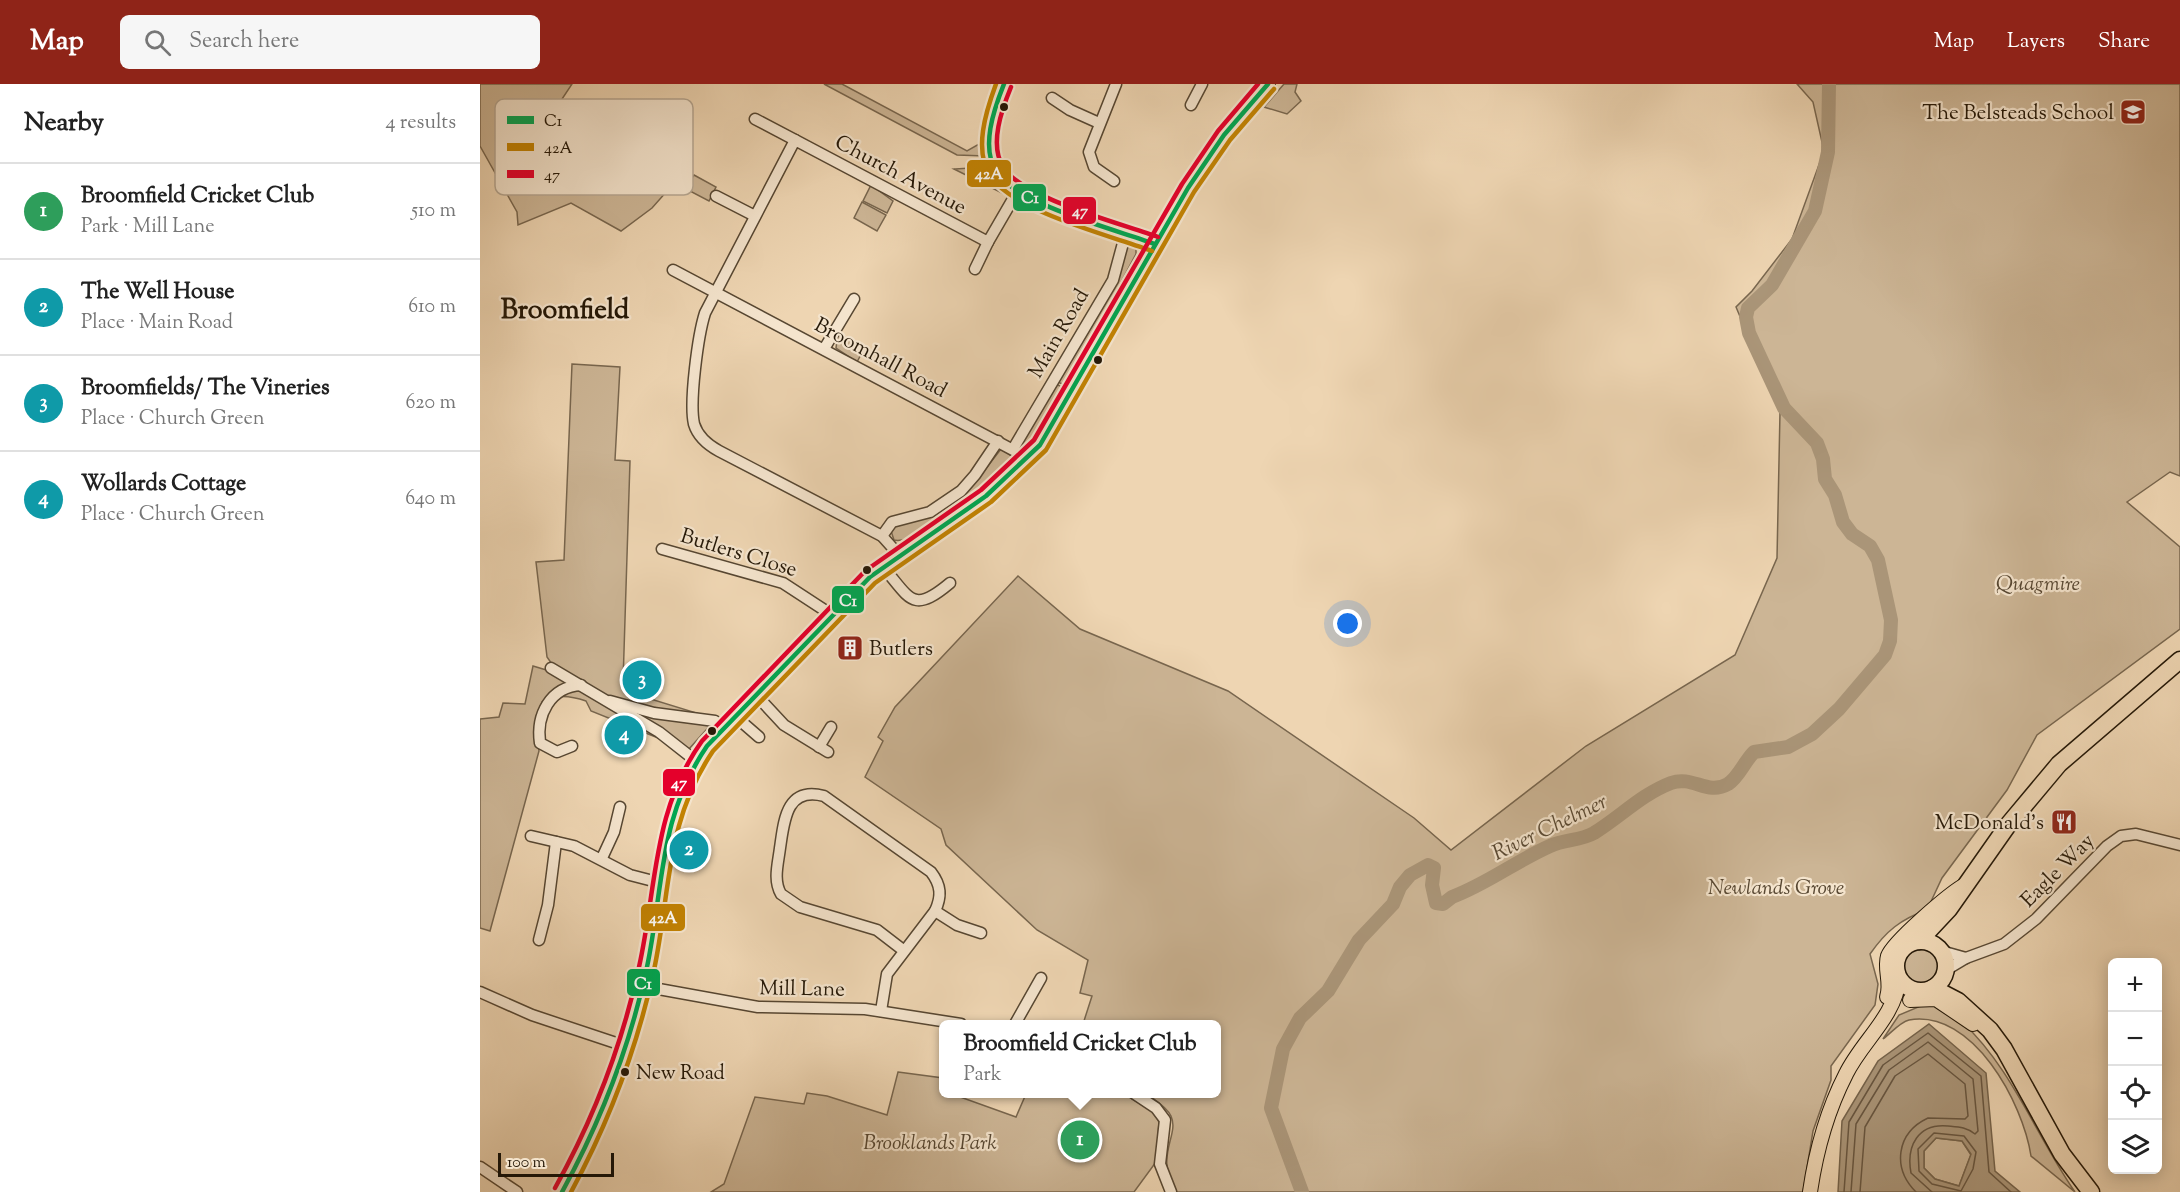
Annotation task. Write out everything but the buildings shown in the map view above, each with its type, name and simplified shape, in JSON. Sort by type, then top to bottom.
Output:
[{"type":"highway","points":[[1919,941],[1949,909],[2008,825],[2059,764],[2180,660]]},
{"type":"highway","points":[[1931,985],[1949,909]]},
{"type":"highway","points":[[1940,950],[1929,942],[1919,941],[1905,946],[1897,957],[1895,968],[1899,979],[1908,988],[1931,985],[1958,1001],[1990,1030],[2017,1071],[2062,1154],[2091,1192]]},
{"type":"main road","name":"Main Road","points":[[562,1192],[599,1123],[625,1046],[642,986],[675,801],[696,761],[832,615],[883,567],[986,496],[1028,458],[1058,417],[1155,244],[1224,135],[1268,84]]},
{"type":"main road","points":[[1810,1192],[1825,1122],[1860,1041],[1886,1000],[1890,988],[1886,964],[1890,952],[1943,899],[1965,885]]},
{"type":"main road","points":[[1846,1073],[1886,1018],[1898,990],[1899,979]]},
{"type":"main road","points":[[1886,1018],[1931,985],[1936,999],[1958,1012],[1984,1033],[2017,1071]]},
{"type":"street","points":[[1004,84],[993,120],[992,162],[1001,179],[1017,192],[1155,244]]},
{"type":"street","points":[[1114,180],[1101,173],[1090,160],[1090,145],[1116,84]]},
{"type":"street","points":[[1191,105],[1202,84]]},
{"type":"street","points":[[1052,98],[1070,110],[1099,123]]},
{"type":"street","name":"Church Avenue","points":[[755,119],[988,242]]},
{"type":"street","points":[[795,140],[705,313],[699,339],[694,418],[703,440],[718,451],[882,536],[899,555]]},
{"type":"street","points":[[975,269],[1017,192]]},
{"type":"street","points":[[716,196],[755,216]]},
{"type":"street","name":"Main Road","points":[[1013,449],[1113,280],[1126,232]]},
{"type":"street","points":[[673,270],[714,292]]},
{"type":"street","name":"Broomhall Road","points":[[714,292],[1028,458]]},
{"type":"street","points":[[825,349],[854,298]]},
{"type":"street","points":[[882,536],[892,522],[930,512],[961,491],[998,441]]},
{"type":"street","name":"Butlers Close","points":[[662,549],[783,582],[832,615]]},
{"type":"street","points":[[883,567],[913,600],[932,598],[950,583]]},
{"type":"street","points":[[551,668],[667,738],[696,761]]},
{"type":"street","points":[[572,746],[556,752],[547,749],[540,743],[538,728],[542,712],[548,702],[568,686],[581,685]]},
{"type":"street","points":[[757,696],[784,725],[824,749],[831,727]]},
{"type":"street","points":[[606,700],[654,713],[715,721],[725,728]]},
{"type":"street","points":[[654,713],[650,720],[667,738]]},
{"type":"street","points":[[736,717],[759,737]]},
{"type":"street","points":[[881,1011],[886,974],[935,910],[939,902],[939,886],[931,872],[824,796],[802,796],[790,806],[784,821],[776,877],[781,894],[800,907],[876,930],[903,950]]},
{"type":"street","points":[[602,858],[614,832],[620,807]]},
{"type":"street","name":"Eagle Way","points":[[1931,985],[1966,958],[2004,944],[2036,919],[2107,846],[2121,836],[2136,834],[2180,845]]},
{"type":"street","points":[[531,836],[602,858],[630,875],[661,883]]},
{"type":"street","points":[[539,940],[546,917],[556,842]]},
{"type":"street","points":[[935,910],[957,925],[981,933]]},
{"type":"street","points":[[1940,950],[1966,958]]},
{"type":"street","points":[[1017,1020],[1041,978]]},
{"type":"street","name":"Mill Lane","points":[[642,986],[758,1008],[881,1011],[939,1020]]},
{"type":"street","points":[[480,993],[532,1015],[625,1046]]},
{"type":"street","points":[[1141,1098],[1156,1108],[1165,1120],[1160,1164],[1171,1192]]},
{"type":"street","points":[[480,1167],[516,1192]]},
{"type":"green space","points":[[480,84],[572,84],[562,99],[495,99],[495,173],[480,146]]},
{"type":"green space","points":[[824,84],[842,84],[967,151],[981,143],[993,100],[985,156],[957,155]]},
{"type":"green space","points":[[1284,84],[1297,84],[1295,92],[1301,101],[1287,114],[1264,107]]},
{"type":"green space","points":[[1797,84],[2180,84],[2180,476],[2170,472],[2127,502],[2180,547],[2180,629],[2037,735],[2007,790],[1942,878],[1927,910],[1909,917],[1895,927],[1870,954],[1878,984],[1875,1005],[1831,1066],[1831,1080],[1813,1131],[1803,1192],[1177,1192],[1167,1168],[1173,1124],[1171,1116],[1152,1098],[1221,1098],[1221,1020],[1084,1020],[1092,996],[1080,993],[1088,960],[1037,930],[946,845],[941,829],[865,777],[883,741],[878,737],[895,707],[1018,576],[1080,629],[1228,691],[1414,818],[1451,850],[1586,746],[1735,655],[1777,558],[1780,412],[1736,307],[1752,291],[1792,239],[1824,151],[1813,102]]},
{"type":"green space","points":[[987,167],[1004,188],[1008,196],[954,169]]},
{"type":"green space","points":[[694,175],[716,187],[709,201],[693,193]]},
{"type":"green space","points":[[871,185],[893,201],[887,213],[863,201]]},
{"type":"green space","points":[[507,195],[664,195],[652,208],[621,231],[571,203],[518,225],[517,212]]},
{"type":"green space","points":[[862,202],[886,215],[877,231],[854,218]]},
{"type":"green space","points":[[1131,240],[1136,244],[1136,254],[1066,386],[1058,382]]},
{"type":"green space","points":[[838,334],[865,347],[857,362],[836,348]]},
{"type":"green space","points":[[572,364],[620,367],[615,460],[630,461],[623,683],[632,686],[631,693],[716,719],[688,750],[591,711],[586,701],[564,697],[547,699],[542,702],[536,731],[539,751],[490,931],[480,928],[480,719],[499,717],[503,703],[525,704],[533,666],[553,672],[554,667],[547,657],[536,562],[564,560]]},
{"type":"green space","points":[[1056,384],[1066,389],[1029,447],[1025,449],[1019,446]]},
{"type":"green space","points":[[1001,449],[1018,460],[939,522],[921,533],[894,540],[890,528],[970,489]]},
{"type":"green space","points":[[1920,947],[1928,948],[1934,953],[1939,959],[1939,975],[1934,981],[1928,986],[1920,987],[1912,986],[1906,981],[1901,975],[1900,967],[1901,959],[1906,953],[1912,948]]},
{"type":"green space","points":[[1930,1002],[1962,1022],[1980,1040],[2009,1081],[2075,1192],[2031,1156],[2018,1111],[2006,1087],[1974,1044],[1954,1029],[1932,1021],[1906,1021],[1883,1039],[1899,1015]]},
{"type":"green space","name":"Brooklands Park","points":[[898,1072],[939,1077],[939,1098],[963,1098],[1016,1117],[1024,1098],[1131,1098],[1154,1112],[1159,1122],[1156,1162],[1134,1192],[711,1192],[724,1184],[755,1097],[804,1104],[807,1093],[827,1096],[887,1115]]},
{"type":"green space","points":[[1936,1138],[1962,1141],[1971,1155],[1959,1186],[1935,1179],[1924,1168],[1924,1151]]},
{"type":"water","points":[[1929,1024],[1986,1073],[1995,1171],[2020,1192],[1838,1192],[1842,1121],[1878,1061]],"holes":[[[1936,1138],[1962,1141],[1971,1154],[1959,1186],[1935,1179],[1924,1168],[1924,1151]]]},
{"type":"waterway","name":"River Chelmer","points":[[1302,1192],[1271,1108],[1283,1049],[1300,1018],[1328,991],[1359,940],[1393,904],[1400,887],[1410,875],[1428,865],[1434,868],[1432,885],[1436,903],[1443,904],[1452,897],[1550,846],[1594,833],[1641,799],[1671,783],[1686,781],[1713,788],[1728,784],[1754,752],[1788,747],[1812,734],[1839,709],[1885,655],[1890,641],[1891,620],[1878,560],[1870,546],[1852,534],[1843,522],[1835,495],[1825,479],[1823,459],[1817,443],[1784,408],[1749,333],[1746,317],[1748,308],[1772,285],[1815,211],[1828,152],[1829,84]]},
{"type":"transit line","name":"42A","points":[[996,84],[985,118],[982,143],[986,167],[991,177],[1003,190],[1042,212],[1066,222],[1152,251]]},
{"type":"transit line","name":"C1","points":[[1004,84],[996,105],[989,140],[992,163],[997,173],[1009,185],[1047,206],[1155,244]]},
{"type":"transit line","name":"47","points":[[555,1188],[582,1135],[615,1053],[639,967],[658,850],[665,822],[686,768],[702,741],[865,571],[981,490],[1034,440],[1182,184],[1218,131],[1258,84]]},
{"type":"transit line","name":"C1","points":[[562,1192],[602,1110],[623,1054],[647,967],[671,826],[691,773],[707,746],[870,577],[986,496],[1040,445],[1188,188],[1224,135],[1268,84]]},
{"type":"transit line","name":"47","points":[[1011,87],[998,127],[997,148],[1003,167],[1013,178],[1030,189],[1074,209],[1158,237]]},
{"type":"transit line","name":"42A","points":[[571,1192],[598,1139],[630,1056],[654,970],[678,830],[697,778],[713,751],[875,583],[991,502],[1046,450],[1194,192],[1230,140],[1274,89]]},
{"type":"place","name":"The Belsteads School","points":[[2133,112]]},
{"type":"place","name":"Butlers","points":[[850,648]]},
{"type":"place","name":"Broomfields/ The Vineries","points":[[642,680]]},
{"type":"place","name":"Wollards Cottage","points":[[624,735]]},
{"type":"place","name":"McDonald's","points":[[2064,822]]},
{"type":"place","name":"The Well House","points":[[689,850]]},
{"type":"place","name":"New Road","points":[[625,1072]]},
{"type":"place","name":"Broomfield Cricket Club","points":[[1080,1140]]},
{"type":"district","name":"Broomfield","points":[[565,309]]},
{"type":"park label","name":"Quagmire","points":[[2038,583]]},
{"type":"park label","name":"Newlands Grove","points":[[1776,887]]}]
